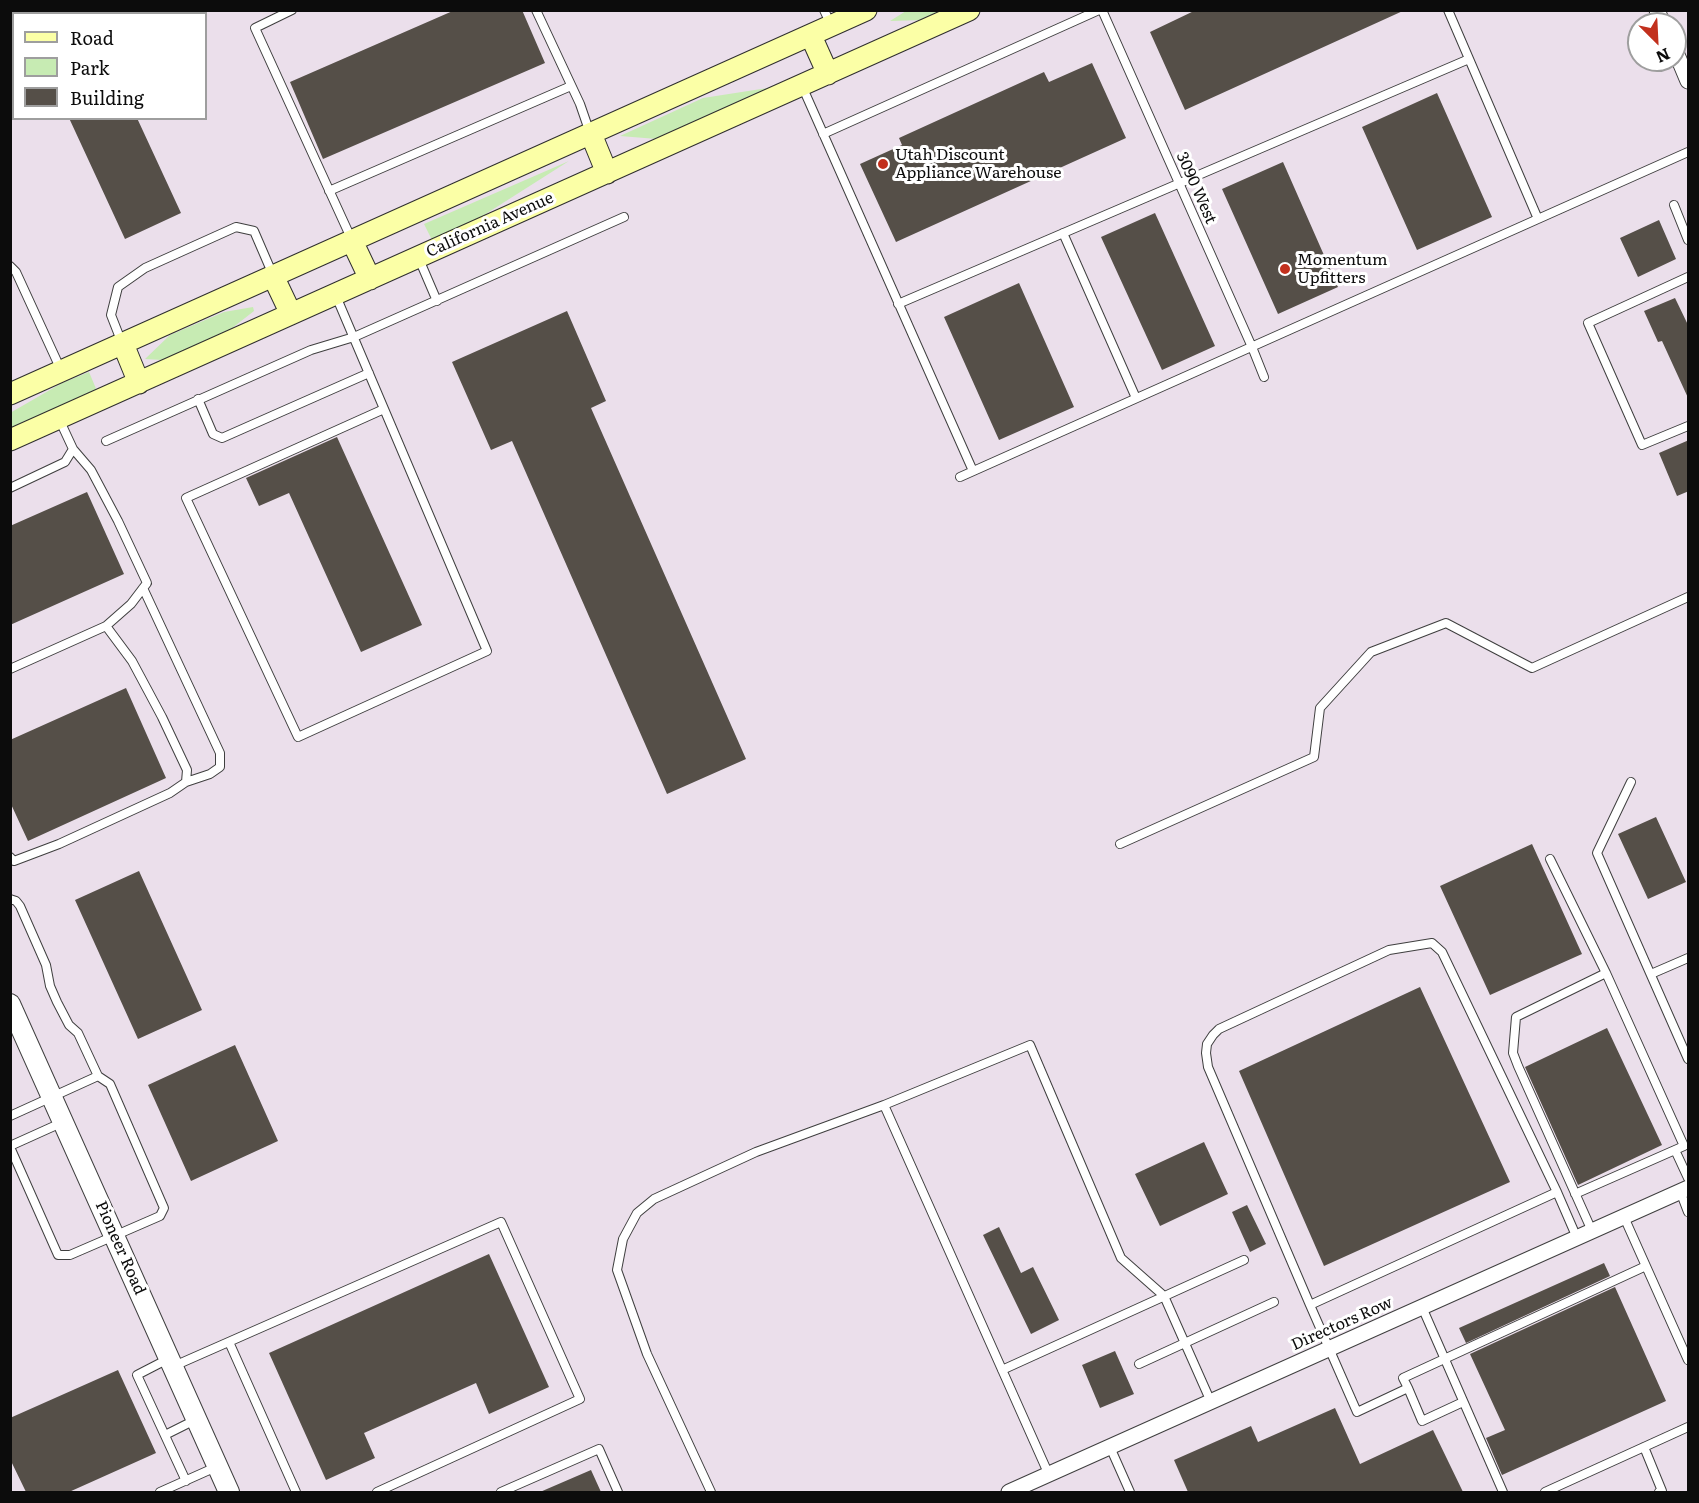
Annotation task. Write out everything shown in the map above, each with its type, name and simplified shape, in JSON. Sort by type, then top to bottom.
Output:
[{"type":"main road","points":[[10,394],[811,36],[828,18],[866,10]]},
{"type":"main road","name":"California Avenue","points":[[10,440],[969,10]]},
{"type":"main road","points":[[811,36],[828,74]]},
{"type":"main road","points":[[591,134],[607,173]]},
{"type":"main road","points":[[352,241],[370,279]]},
{"type":"main road","points":[[273,276],[291,314]]},
{"type":"main road","points":[[123,344],[139,382]]},
{"type":"street","name":"Pioneer Road","points":[[10,1004],[19,1031],[52,1097],[230,1492]]},
{"type":"street","name":"Directors Row","points":[[1010,1492],[1684,1190]]},
{"type":"lane","points":[[292,10],[255,28],[352,241]]},
{"type":"lane","points":[[536,10],[591,134]]},
{"type":"lane","points":[[823,134],[1101,10]]},
{"type":"lane","name":"3090 West","points":[[1101,10],[1264,377]]},
{"type":"lane","points":[[1448,10],[1538,219]]},
{"type":"lane","points":[[898,304],[1469,59]]},
{"type":"lane","points":[[329,191],[571,86]]},
{"type":"lane","points":[[802,86],[973,471]]},
{"type":"lane","points":[[960,477],[1689,152]]},
{"type":"lane","points":[[1674,206],[1689,240]]},
{"type":"lane","points":[[106,441],[311,350],[354,337],[624,217]]},
{"type":"lane","points":[[123,344],[111,315],[118,287],[145,268],[236,227],[254,231],[273,276]]},
{"type":"lane","points":[[1063,233],[1136,398]]},
{"type":"lane","points":[[418,258],[437,300]]},
{"type":"lane","points":[[10,266],[16,272],[62,371]]},
{"type":"lane","points":[[1689,277],[1588,323],[1642,445],[1689,426]]},
{"type":"lane","points":[[336,294],[487,651],[298,737],[186,498],[384,409]]},
{"type":"lane","points":[[198,399],[213,434],[222,438],[369,373]]},
{"type":"lane","points":[[10,669],[106,626],[131,604],[147,583],[91,470],[73,449],[59,418]]},
{"type":"lane","points":[[10,488],[65,462],[73,449]]},
{"type":"lane","points":[[10,857],[14,861],[59,844],[170,793],[186,782],[210,774],[220,767],[220,753],[143,588]]},
{"type":"lane","points":[[1120,844],[1314,757],[1320,708],[1371,652],[1446,623],[1532,668],[1689,597]]},
{"type":"lane","points":[[106,626],[132,661],[162,717],[188,770],[186,782]]},
{"type":"lane","points":[[1631,782],[1597,853],[1689,1059]]},
{"type":"lane","points":[[1550,859],[1606,972],[1684,1146],[1575,1194]]},
{"type":"lane","points":[[10,898],[20,906],[46,965],[50,986],[69,1026],[78,1033],[98,1076],[110,1084],[164,1208],[160,1216],[70,1255],[58,1255],[10,1146],[63,1122]]},
{"type":"lane","points":[[1408,1388],[1357,1412],[1208,1066],[1207,1044],[1219,1029],[1389,950],[1432,943],[1442,952],[1577,1238]]},
{"type":"lane","points":[[1651,974],[1689,958]]},
{"type":"lane","points":[[1592,1231],[1513,1053],[1516,1017],[1606,972]]},
{"type":"lane","points":[[711,1492],[647,1354],[617,1270],[622,1239],[637,1213],[654,1199],[756,1152],[884,1105],[1030,1045],[1120,1258],[1164,1296],[1211,1402]]},
{"type":"lane","points":[[10,1116],[98,1076]]},
{"type":"lane","points":[[884,1105],[1049,1475]]},
{"type":"lane","points":[[1675,1150],[1689,1178]]},
{"type":"lane","points":[[1684,1190],[1689,1212]]},
{"type":"lane","points":[[1310,1305],[1557,1192]]},
{"type":"lane","points":[[1624,1216],[1689,1360]]},
{"type":"lane","points":[[186,1481],[137,1375],[229,1342],[501,1222],[580,1399],[377,1492]]},
{"type":"lane","points":[[1002,1370],[1244,1260]]},
{"type":"lane","points":[[1463,1402],[1422,1420],[1403,1378],[1646,1266]]},
{"type":"lane","points":[[1139,1364],[1274,1302]]},
{"type":"lane","points":[[1422,1307],[1503,1492]]},
{"type":"lane","points":[[229,1342],[296,1492]]},
{"type":"lane","points":[[165,1435],[196,1419]]},
{"type":"lane","points":[[1545,1492],[1689,1427]]},
{"type":"lane","points":[[1644,1447],[1662,1491],[1659,1492]]},
{"type":"lane","points":[[1110,1448],[1130,1492]]},
{"type":"lane","points":[[501,1492],[599,1449],[618,1492]]},
{"type":"lane","points":[[160,1492],[218,1466]]},
{"type":"shaded area","points":[[10,11],[1688,11],[1688,1492],[11,1492]]},
{"type":"green space","points":[[906,11],[945,11],[926,20],[890,21]]},
{"type":"green space","points":[[774,87],[657,139],[620,136],[703,98]]},
{"type":"green space","points":[[569,161],[473,222],[432,240],[424,224]]},
{"type":"green space","points":[[253,307],[254,311],[227,332],[163,360],[145,359],[170,335],[224,312]]},
{"type":"green space","points":[[89,372],[97,391],[11,430],[10,413],[62,383]]},
{"type":"building","points":[[455,10],[522,10],[545,63],[323,159],[290,82]]},
{"type":"building","points":[[1196,10],[1405,10],[1185,110],[1150,32]]},
{"type":"building","points":[[1092,63],[1126,138],[896,242],[860,164],[902,145],[899,138],[1044,72],[1049,82]]},
{"type":"building","points":[[1437,93],[1492,217],[1417,250],[1362,127]]},
{"type":"building","points":[[70,120],[138,120],[181,213],[125,239]]},
{"type":"building","points":[[1283,162],[1338,287],[1278,314],[1222,189]]},
{"type":"building","points":[[1155,213],[1215,346],[1162,370],[1101,237]]},
{"type":"building","points":[[1659,220],[1676,259],[1638,277],[1620,238]]},
{"type":"building","points":[[1019,283],[1074,407],[999,440],[944,317]]},
{"type":"building","points":[[1675,298],[1689,327],[1689,400],[1662,341],[1658,342],[1644,311]]},
{"type":"building","points":[[567,311],[606,401],[591,408],[746,759],[667,794],[512,441],[491,450],[452,362]]},
{"type":"building","points":[[337,437],[422,625],[361,652],[289,493],[259,506],[246,478]]},
{"type":"building","points":[[1689,440],[1689,491],[1677,496],[1659,453]]},
{"type":"building","points":[[87,492],[124,574],[10,625],[10,526]]},
{"type":"building","points":[[126,688],[166,778],[28,841],[10,802],[10,740]]},
{"type":"building","points":[[1656,817],[1686,882],[1648,899],[1618,834]]},
{"type":"building","points":[[1532,844],[1582,954],[1490,995],[1440,886]]},
{"type":"building","points":[[139,871],[202,1010],[138,1039],[75,900]]},
{"type":"building","points":[[1420,987],[1510,1182],[1324,1266],[1239,1071]]},
{"type":"building","points":[[1607,1028],[1662,1145],[1578,1185],[1525,1067]]},
{"type":"building","points":[[235,1045],[278,1141],[191,1181],[148,1085]]},
{"type":"building","points":[[1204,1142],[1228,1194],[1160,1226],[1135,1174]]},
{"type":"building","points":[[1247,1205],[1266,1244],[1250,1252],[1232,1212]]},
{"type":"building","points":[[999,1227],[1021,1273],[1033,1267],[1059,1320],[1031,1334],[983,1235]]},
{"type":"building","points":[[489,1254],[549,1387],[489,1414],[476,1383],[364,1433],[375,1458],[326,1480],[269,1353]]},
{"type":"building","points":[[1604,1263],[1610,1276],[1466,1343],[1459,1328]]},
{"type":"building","points":[[1615,1287],[1666,1401],[1502,1475],[1486,1438],[1505,1430],[1470,1354]]},
{"type":"building","points":[[1115,1351],[1134,1394],[1100,1408],[1082,1365]]},
{"type":"building","points":[[118,1370],[156,1453],[69,1492],[26,1492],[10,1459],[10,1418]]},
{"type":"building","points":[[1335,1408],[1360,1464],[1433,1430],[1463,1492],[1188,1492],[1174,1460],[1251,1426],[1258,1442]]},
{"type":"building","points":[[591,1470],[601,1492],[540,1492]]},
{"type":"place","name":"Utah Discount Appliance Warehouse","points":[[883,164]]},
{"type":"place","name":"Momentum Upfitters","points":[[1285,269]]}]
